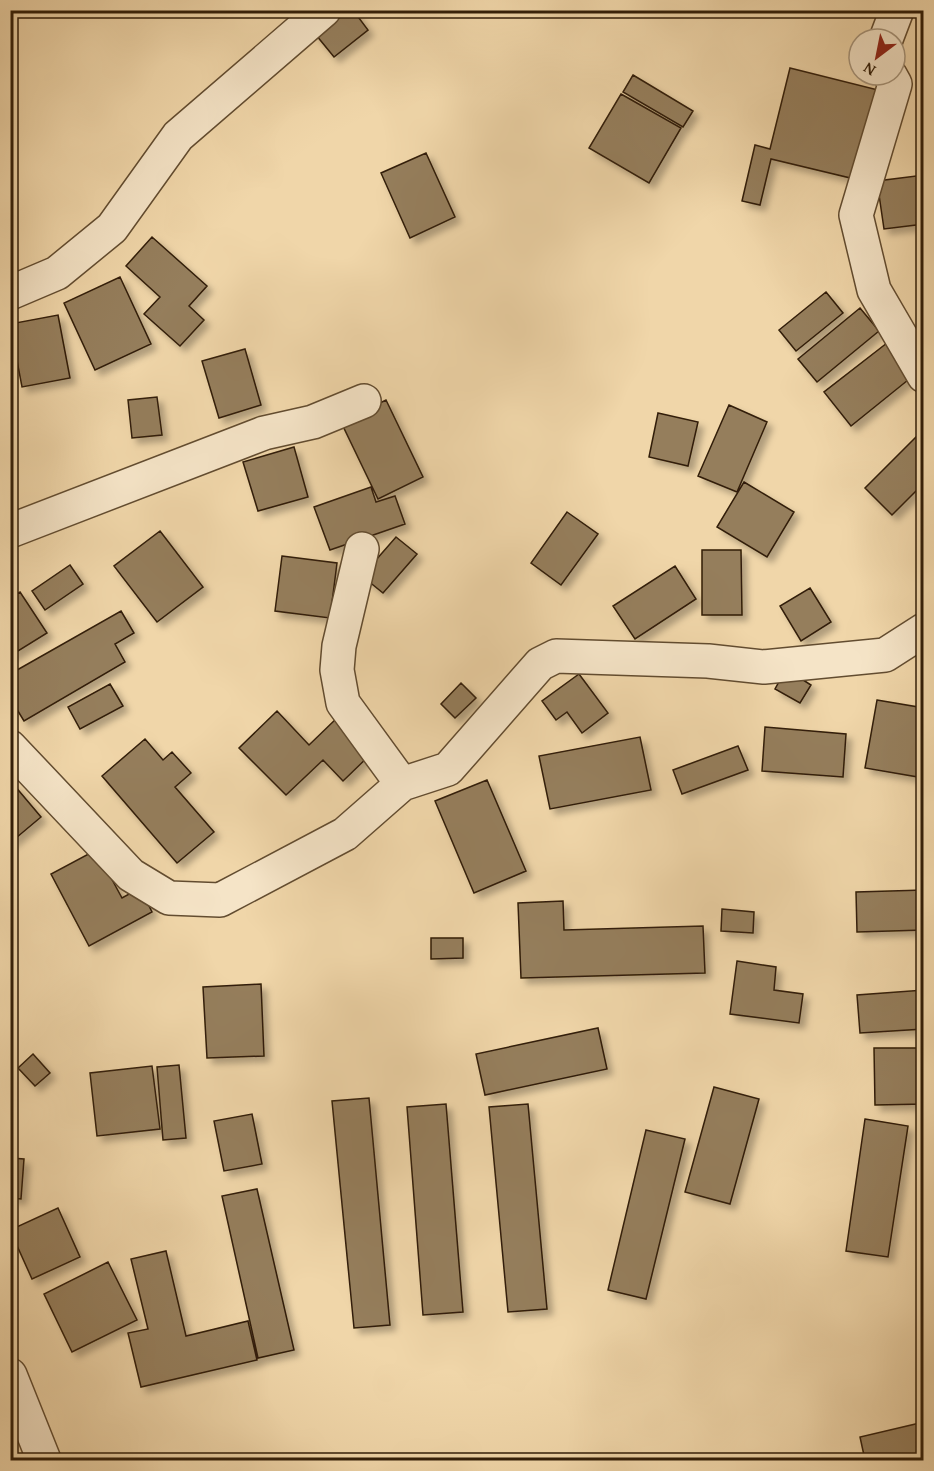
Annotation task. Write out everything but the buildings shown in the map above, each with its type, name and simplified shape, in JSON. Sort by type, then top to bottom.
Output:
[{"type":"street","points":[[10,293],[57,273],[112,228],[178,136],[324,10]]},
{"type":"street","points":[[891,27],[897,10]]},
{"type":"street","points":[[894,87],[856,215],[874,290],[924,376]]},
{"type":"street","points":[[10,531],[264,433],[313,422],[364,401]]},
{"type":"street","points":[[363,549],[339,646],[337,670],[343,703],[402,784]]},
{"type":"street","points":[[10,747],[131,875],[169,898],[220,900],[345,834],[402,784],[448,769],[540,664],[556,656],[708,661],[764,667],[885,655],[924,630]]},
{"type":"street","points":[[10,1375],[43,1460]]}]
